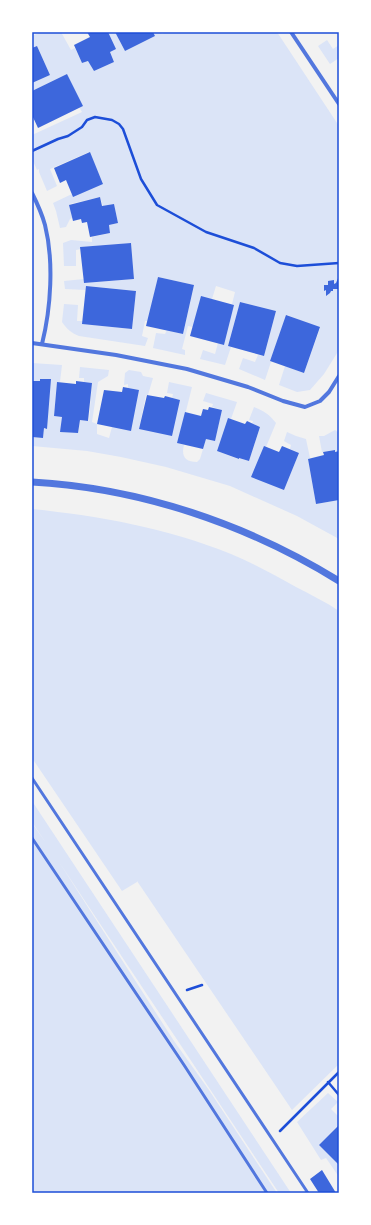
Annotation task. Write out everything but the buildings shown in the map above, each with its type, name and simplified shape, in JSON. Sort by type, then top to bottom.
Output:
[{"type":"street","points":[[291,32],[339,104]]},
{"type":"street","points":[[32,193],[45,225],[50,259],[46,325],[42,344]]},
{"type":"street","points":[[32,343],[116,355],[186,369],[248,387],[305,407],[314,405],[320,401],[329,392],[339,376]]},
{"type":"street","points":[[32,482],[86,488],[125,495],[206,518],[241,530],[272,544],[339,581]]},
{"type":"lane","points":[[32,778],[308,1193]]},
{"type":"lane","points":[[32,838],[184,1065],[267,1193]]},
{"type":"path","points":[[32,151],[68,136],[82,127],[87,120],[94,117],[112,120],[119,124],[123,129],[141,179],[157,206],[206,232],[254,248],[280,263],[297,266],[339,262]]},
{"type":"path","points":[[187,990],[202,985]]},
{"type":"path","points":[[280,1131],[339,1072]]},
{"type":"path","points":[[328,1082],[339,1095]]},
{"type":"shaded area","points":[[41,32],[61,32],[71,50],[75,48],[82,63],[89,61],[94,71],[114,62],[110,52],[108,32],[115,32],[125,51],[155,36],[154,32],[160,32],[162,34],[166,32],[277,32],[339,126],[339,350],[324,374],[310,390],[297,392],[279,385],[285,366],[304,373],[320,328],[287,315],[270,361],[271,362],[265,380],[239,369],[243,358],[255,362],[258,355],[264,356],[276,311],[240,302],[228,346],[231,347],[225,365],[200,359],[203,350],[215,354],[218,343],[224,345],[234,305],[232,304],[235,292],[216,286],[212,299],[193,327],[188,326],[182,349],[185,350],[185,355],[153,348],[156,333],[165,334],[167,330],[183,334],[194,285],[158,277],[148,321],[145,321],[142,336],[148,338],[145,346],[79,336],[67,329],[62,322],[64,304],[78,305],[77,321],[83,321],[83,324],[132,329],[136,291],[87,286],[86,290],[65,289],[64,281],[84,279],[84,283],[134,279],[131,243],[81,247],[81,249],[76,250],[76,266],[64,266],[63,243],[71,240],[92,242],[92,237],[110,233],[109,225],[118,223],[114,204],[103,206],[100,197],[70,204],[72,218],[66,227],[60,228],[53,203],[72,194],[103,183],[89,152],[50,169],[57,186],[47,191],[39,169],[37,170],[32,159],[32,135],[82,112],[79,107],[82,106],[67,74],[32,91],[32,83],[50,75],[37,46],[32,48],[32,36]]},
{"type":"shaded area","points":[[327,40],[333,49],[339,45],[339,58],[330,64],[318,46]]},
{"type":"shaded area","points":[[32,363],[62,365],[60,382],[57,382],[54,416],[62,417],[61,432],[78,433],[80,420],[89,421],[92,383],[84,382],[84,378],[79,378],[80,367],[109,370],[108,376],[98,382],[92,422],[97,424],[97,434],[109,438],[112,427],[139,390],[128,388],[128,384],[124,385],[125,373],[129,370],[141,372],[143,376],[153,378],[148,395],[146,395],[139,429],[180,400],[172,398],[173,394],[167,393],[169,382],[192,387],[178,443],[184,445],[183,452],[185,458],[193,462],[197,462],[200,459],[206,439],[215,440],[222,410],[212,407],[213,404],[203,401],[206,393],[237,402],[231,419],[228,419],[217,451],[238,459],[249,461],[260,427],[252,424],[253,421],[249,420],[254,407],[264,411],[276,423],[266,447],[284,490],[299,453],[290,449],[291,445],[284,441],[287,432],[306,439],[316,504],[339,500],[339,539],[297,516],[230,486],[166,467],[121,457],[87,451],[32,446],[32,437],[43,438],[44,428],[46,429],[50,379],[32,381]]},
{"type":"shaded area","points":[[335,430],[339,433],[339,451],[335,452],[334,450],[322,452],[319,436],[324,436]]},
{"type":"shaded area","points":[[32,509],[83,515],[133,524],[207,545],[256,565],[339,611],[339,1064],[292,1110],[137,881],[122,891],[32,758]]},
{"type":"shaded area","points":[[32,801],[291,1193],[279,1193],[59,862],[174,1041],[209,1090],[277,1193],[32,1193],[32,823],[46,843],[32,822]]},
{"type":"shaded area","points":[[328,1093],[338,1102],[331,1109],[339,1117],[339,1124],[319,1145],[339,1164],[339,1177],[326,1158],[321,1160],[297,1122]]}]
